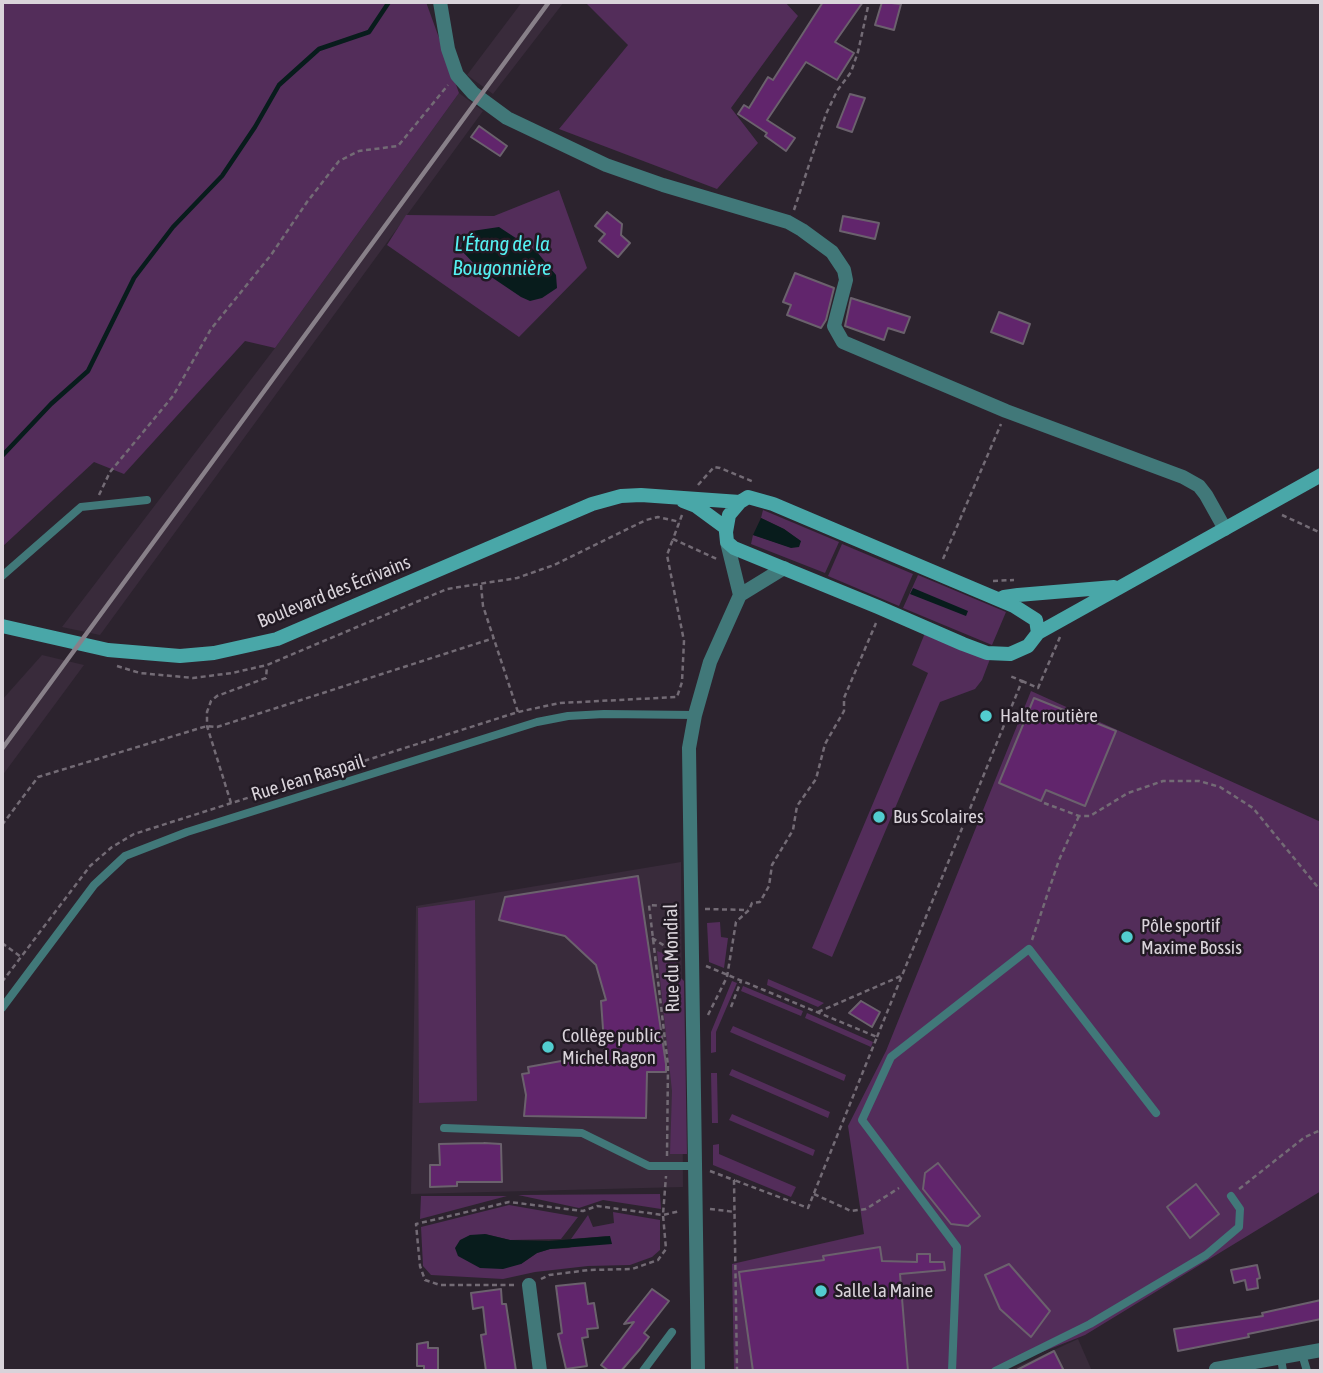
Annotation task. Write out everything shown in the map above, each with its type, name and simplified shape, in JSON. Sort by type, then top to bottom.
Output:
[{"type":"main road","points":[[668,496],[696,506],[727,535],[734,548],[987,653],[1010,654],[1028,646],[1038,633],[1321,475]]},
{"type":"main road","name":"Boulevard des Écrivains","points":[[2,626],[108,650],[143,654],[180,656],[240,648],[277,639],[592,504],[621,496],[668,496],[740,502],[748,497],[773,504],[1000,599],[1036,620],[1038,633]]},
{"type":"main road","points":[[727,535],[729,515],[740,502]]},
{"type":"main road","points":[[1000,599],[1125,585]]},
{"type":"street","points":[[440,2],[448,49],[457,75],[472,93],[507,118],[570,149],[663,185],[788,222],[818,240],[832,252],[844,270],[846,280],[834,326],[843,342],[1006,411],[1183,477],[1199,486],[1225,529]]},
{"type":"street","points":[[727,535],[740,595],[784,568]]},
{"type":"street","name":"Rue du Mondial","points":[[698,1371],[697,1207],[703,1168],[689,846],[689,748],[710,662],[740,595]]},
{"type":"street","points":[[529,1285],[540,1371]]},
{"type":"street","points":[[1217,1371],[1216,1369],[1282,1364],[1302,1354],[1321,1350]]},
{"type":"street","points":[[1302,1354],[1321,1361]]},
{"type":"lane","points":[[2,576],[81,508],[148,500]]},
{"type":"lane","name":"Rue Jean Raspail","points":[[2,1007],[94,886],[125,856],[187,832],[537,722],[568,716],[695,715]]},
{"type":"lane","points":[[952,1371],[957,1247],[862,1120],[891,1058],[1029,949],[1156,1113]]},
{"type":"lane","points":[[444,1128],[582,1133],[649,1166],[703,1168]]},
{"type":"lane","points":[[995,1371],[1090,1324],[1206,1255],[1239,1227],[1240,1209],[1231,1196]]},
{"type":"lane","points":[[642,1371],[672,1332]]},
{"type":"lane","points":[[1302,1354],[1307,1371]]},
{"type":"path","points":[[788,222],[798,200],[826,114],[837,91],[851,72],[869,2]]},
{"type":"path","points":[[94,505],[110,472],[173,396],[211,329],[271,255],[339,161],[359,151],[398,146],[457,75]]},
{"type":"path","points":[[942,562],[1006,411]]},
{"type":"path","points":[[1266,508],[1321,533]]},
{"type":"path","points":[[677,697],[682,682],[684,641],[667,555],[684,511]]},
{"type":"path","points":[[673,539],[721,561]]},
{"type":"path","points":[[481,584],[483,606],[518,712]]},
{"type":"path","points":[[705,1012],[705,1023],[728,974],[736,922],[752,904],[760,902],[769,887],[772,865],[793,830],[797,806],[816,779],[825,744],[844,711],[844,698],[878,620]]},
{"type":"path","points":[[2,825],[38,777],[208,726],[217,727],[494,638]]},
{"type":"path","points":[[231,803],[208,726],[207,712],[211,701],[217,696],[267,678],[267,665]]},
{"type":"path","points":[[703,1168],[808,1208],[1022,681],[1010,676]]},
{"type":"path","points":[[1044,803],[1079,816],[1090,816],[1128,793],[1163,781],[1191,780],[1210,784],[1238,797],[1253,808],[1321,891]]},
{"type":"path","points":[[1029,949],[1059,860],[1079,816]]},
{"type":"path","points":[[649,905],[668,1065],[663,1215],[666,1249],[658,1260],[632,1269],[589,1270],[549,1275],[529,1285],[440,1285],[425,1280],[420,1266],[416,1224],[509,1202],[583,1211],[597,1206],[663,1215],[697,1207],[735,1212]]},
{"type":"path","points":[[705,919],[704,909],[749,910]]},
{"type":"path","points":[[2,943],[21,957],[2,982]]},
{"type":"path","points":[[705,958],[705,977]]},
{"type":"path","points":[[704,966],[877,1037]]},
{"type":"path","points":[[818,1012],[902,976]]},
{"type":"path","points":[[731,1007],[742,980]]},
{"type":"path","points":[[1231,1196],[1297,1143],[1321,1130]]},
{"type":"path","points":[[814,1174],[820,1177]]},
{"type":"path","points":[[734,1180],[737,1371]]},
{"type":"path","points":[[814,1194],[854,1210],[866,1209],[908,1182]]},
{"type":"shaded area","points":[[2,2],[426,2],[459,93],[275,348],[245,341],[124,474],[94,462],[2,547]]},
{"type":"shaded area","points":[[522,2],[564,2],[493,94],[467,75]]},
{"type":"shaded area","points":[[585,2],[785,2],[798,16],[731,108],[758,143],[717,189],[559,129],[628,45]]},
{"type":"shaded area","points":[[459,93],[483,111],[100,635],[62,627],[275,348]]},
{"type":"shaded area","points":[[559,190],[587,268],[519,337],[387,245],[406,215],[494,216]]},
{"type":"shaded area","points":[[763,510],[839,542],[825,573],[751,544],[753,535],[790,547],[800,541],[784,529],[761,518]]},
{"type":"shaded area","points":[[842,544],[913,574],[899,606],[828,576]]},
{"type":"shaded area","points":[[918,575],[1006,612],[992,645],[903,608]]},
{"type":"shaded area","points":[[925,633],[990,659],[982,680],[975,689],[940,702],[832,957],[812,948],[928,673],[912,665]]},
{"type":"shaded area","points":[[42,655],[84,665],[2,776],[2,700]]},
{"type":"shaded area","name":"Pôle sportif Maxime Bossis","points":[[1031,691],[1321,822],[1321,1191],[1085,1335],[994,1371],[734,1371],[732,1264],[864,1234],[848,1126],[886,1051]]},
{"type":"shaded area","name":"Collège public Michel Ragon","points":[[681,862],[683,1187],[411,1194],[416,906]]},
{"type":"shaded area","points":[[475,900],[477,1101],[419,1103],[418,908]]},
{"type":"shaded area","points":[[720,922],[721,937],[728,938],[724,968],[709,962],[707,923]]},
{"type":"shaded area","points":[[657,951],[676,958],[677,974],[684,981],[687,1154],[670,1154],[672,1091]]},
{"type":"shaded area","points":[[768,979],[824,1003],[818,1007],[767,985]]},
{"type":"shaded area","points":[[732,981],[737,983],[716,1032],[716,1052],[711,1053],[711,1032]]},
{"type":"shaded area","points":[[743,986],[803,1011],[801,1016],[741,991]]},
{"type":"shaded area","points":[[807,1013],[873,1042],[871,1047],[805,1018]]},
{"type":"shaded area","points":[[733,1026],[846,1075],[844,1081],[730,1032]]},
{"type":"shaded area","points":[[732,1069],[830,1112],[828,1118],[729,1075]]},
{"type":"shaded area","points":[[711,1073],[717,1073],[718,1123],[712,1123]]},
{"type":"shaded area","points":[[732,1114],[815,1150],[813,1156],[729,1120]]},
{"type":"shaded area","points":[[719,1144],[719,1154],[796,1187],[791,1197],[713,1165],[713,1145]]},
{"type":"shaded area","points":[[660,1194],[661,1209],[603,1200],[579,1208],[518,1195]]},
{"type":"shaded area","points":[[421,1196],[507,1196],[420,1219]]},
{"type":"shaded area","points":[[509,1205],[578,1217],[561,1239],[510,1240],[485,1234],[521,1264],[537,1253],[568,1248],[609,1236],[571,1239],[588,1215],[593,1227],[614,1223],[613,1212],[660,1220],[660,1250],[652,1257],[630,1265],[588,1266],[503,1279],[431,1275],[423,1266],[421,1227]]},
{"type":"shaded area","points":[[1078,1339],[1092,1371],[1008,1371]]},
{"type":"water","name":"L'Étang de la Bougonnière","points":[[499,227],[537,252],[556,275],[557,288],[542,298],[530,301],[478,268],[461,250],[462,238],[472,231]]},
{"type":"water","points":[[761,518],[801,541],[799,547],[791,548],[753,535]]},
{"type":"water","points":[[913,588],[968,611],[966,616],[910,594]]},
{"type":"water","points":[[485,1234],[510,1240],[549,1241],[610,1236],[612,1244],[550,1249],[537,1253],[521,1264],[503,1269],[480,1268],[458,1256],[455,1248],[460,1240],[470,1235]]},
{"type":"building","points":[[823,2],[863,2],[835,42],[854,53],[837,80],[806,62],[767,120],[795,138],[786,151],[765,136],[767,133],[738,114],[744,105],[749,108],[768,77],[773,80]]},
{"type":"building","points":[[882,2],[901,4],[894,30],[875,25]]},
{"type":"building","points":[[850,94],[865,98],[852,132],[837,127]]},
{"type":"building","points":[[479,126],[507,146],[500,156],[471,137]]},
{"type":"building","points":[[607,212],[622,224],[621,235],[630,243],[618,257],[599,241],[605,234],[595,226]]},
{"type":"building","points":[[843,216],[879,223],[875,239],[840,231]]},
{"type":"building","points":[[795,273],[834,288],[826,320],[821,328],[787,315],[791,305],[783,302]]},
{"type":"building","points":[[851,298],[910,317],[904,333],[888,328],[884,340],[845,326]]},
{"type":"building","points":[[999,312],[1030,324],[1023,344],[991,332]]},
{"type":"building","points":[[1034,698],[1116,731],[1085,806],[1046,790],[1041,801],[999,783]]},
{"type":"building","points":[[638,876],[666,1064],[666,1072],[647,1072],[646,1118],[524,1116],[526,1095],[522,1074],[529,1073],[528,1067],[578,1058],[605,1057],[601,1001],[606,1000],[596,965],[565,936],[499,920],[505,897]]},
{"type":"building","points":[[861,1001],[880,1012],[872,1027],[849,1013]]},
{"type":"building","points":[[439,1144],[501,1144],[502,1182],[457,1182],[457,1186],[430,1187],[430,1165],[440,1165]]},
{"type":"building","points":[[938,1163],[980,1216],[968,1226],[951,1224],[923,1189],[925,1173]]},
{"type":"building","points":[[1196,1184],[1219,1214],[1190,1238],[1167,1207]]},
{"type":"building","name":"Salle la Maine","points":[[880,1247],[882,1261],[917,1262],[917,1254],[930,1254],[930,1262],[944,1262],[945,1270],[900,1274],[908,1371],[753,1371],[739,1272],[824,1260],[823,1256]]},
{"type":"building","points":[[1009,1264],[1050,1311],[1031,1337],[1000,1309],[985,1275]]},
{"type":"building","points":[[1257,1265],[1260,1278],[1257,1279],[1258,1288],[1247,1290],[1245,1280],[1234,1283],[1231,1270]]},
{"type":"building","points":[[585,1283],[588,1304],[594,1303],[598,1328],[587,1329],[588,1337],[582,1338],[587,1366],[566,1369],[558,1334],[562,1333],[556,1286]]},
{"type":"building","points":[[501,1289],[502,1304],[506,1304],[516,1371],[486,1371],[481,1335],[486,1334],[483,1307],[473,1309],[471,1293]]},
{"type":"building","points":[[652,1289],[669,1301],[644,1333],[649,1337],[640,1349],[621,1371],[609,1371],[601,1365],[634,1322],[624,1324]]},
{"type":"building","points":[[1321,1300],[1321,1319],[1178,1351],[1174,1329],[1263,1316],[1262,1313]]},
{"type":"building","points":[[428,1342],[428,1348],[438,1348],[438,1371],[424,1371],[424,1366],[417,1366],[417,1344]]},
{"type":"building","points":[[1054,1351],[1064,1371],[1015,1371]]},
{"type":"waterway","points":[[2,456],[51,404],[88,371],[134,278],[173,227],[222,176],[279,85],[319,49],[369,32],[389,2]]},
{"type":"railway","points":[[2,749],[549,2]]},
{"type":"place","name":"Halte routière","points":[[986,716]]},
{"type":"place","name":"Bus Scolaires","points":[[879,817]]},
{"type":"place","name":"Pôle sportif Maxime Bossis","points":[[1127,937]]},
{"type":"place","name":"Collège public Michel Ragon","points":[[548,1047]]},
{"type":"place","name":"Salle la Maine","points":[[821,1291]]}]
